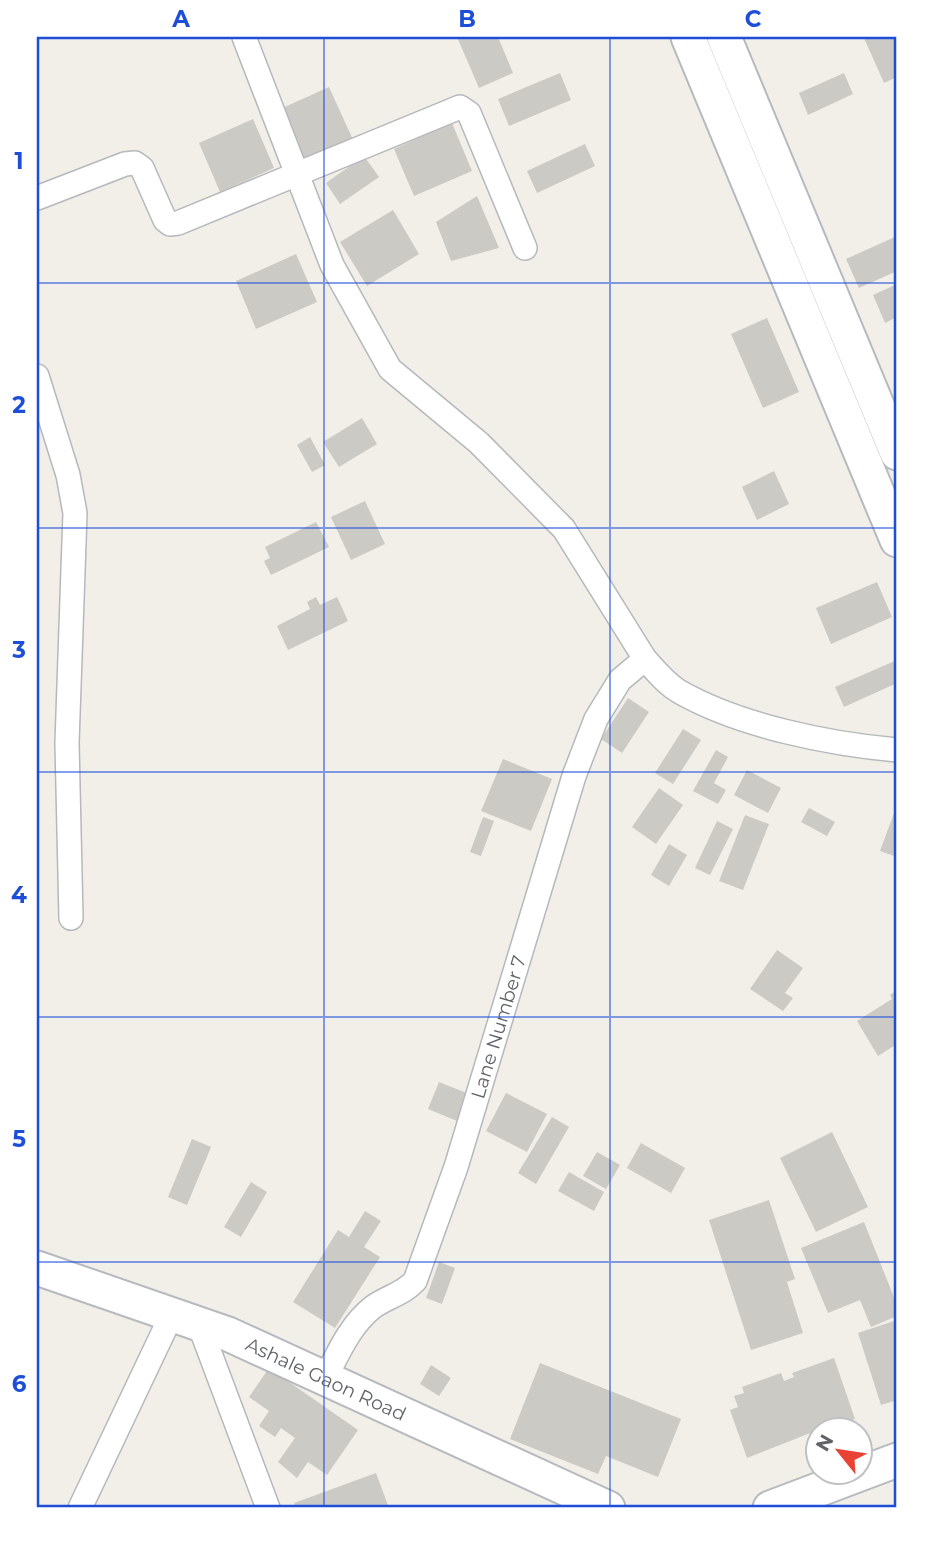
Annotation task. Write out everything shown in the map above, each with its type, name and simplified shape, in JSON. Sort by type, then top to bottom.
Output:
[{"type":"street","points":[[244,37],[332,265],[390,369],[479,443],[564,529],[645,659],[661,678],[679,692],[749,723],[897,750]]},
{"type":"street","points":[[688,37],[885,470],[897,540]]},
{"type":"street","points":[[724,37],[897,453]]},
{"type":"street","points":[[37,198],[125,164],[135,163],[142,168],[170,224],[454,108],[464,108],[525,248]]},
{"type":"street","points":[[37,376],[68,475],[75,513],[67,743],[71,918]]},
{"type":"street","name":"Lane Number 7","points":[[326,1377],[346,1337],[372,1307],[407,1290],[415,1281],[456,1167],[574,776],[596,719],[620,680],[645,659]]},
{"type":"street","name":"Ashale Gaon Road","points":[[37,1268],[186,1319],[326,1377],[608,1508]]},
{"type":"street","points":[[80,1508],[186,1319]]},
{"type":"street","points":[[186,1319],[268,1508]]},
{"type":"street","points":[[770,1508],[897,1460]]},
{"type":"building","points":[[457,37],[498,37],[513,73],[479,88]]},
{"type":"building","points":[[897,37],[897,77],[884,83],[864,38]]},
{"type":"building","points":[[560,73],[571,100],[509,126],[498,99]]},
{"type":"building","points":[[844,73],[853,94],[808,115],[799,93]]},
{"type":"building","points":[[329,87],[354,142],[303,165],[278,110]]},
{"type":"building","points":[[253,119],[274,168],[220,192],[199,143]]},
{"type":"building","points":[[452,123],[472,171],[414,196],[394,149]]},
{"type":"building","points":[[585,144],[595,166],[537,193],[527,171]]},
{"type":"building","points":[[364,156],[379,177],[340,204],[326,183]]},
{"type":"building","points":[[477,196],[499,248],[451,261],[436,222]]},
{"type":"building","points":[[393,210],[419,254],[367,286],[340,242]]},
{"type":"building","points":[[897,236],[897,271],[859,288],[846,259]]},
{"type":"building","points":[[296,254],[317,302],[256,329],[236,281]]},
{"type":"building","points":[[897,284],[897,317],[885,323],[873,295]]},
{"type":"building","points":[[767,318],[799,392],[763,408],[731,334]]},
{"type":"building","points":[[362,418],[377,444],[339,467],[323,442]]},
{"type":"building","points":[[310,437],[325,465],[312,472],[297,445]]},
{"type":"building","points":[[774,471],[789,504],[757,520],[742,487]]},
{"type":"building","points":[[365,501],[385,544],[351,560],[331,517]]},
{"type":"building","points":[[316,522],[329,547],[271,575],[264,561],[270,558],[265,547]]},
{"type":"building","points":[[877,582],[892,617],[831,644],[816,608]]},
{"type":"building","points":[[316,597],[320,605],[337,597],[348,621],[288,650],[277,626],[310,609],[307,602]]},
{"type":"building","points":[[897,660],[897,683],[844,707],[835,687]]},
{"type":"building","points":[[628,698],[649,712],[622,753],[601,739]]},
{"type":"building","points":[[683,729],[701,740],[673,784],[655,773]]},
{"type":"building","points":[[716,750],[728,757],[714,783],[726,790],[718,804],[693,791]]},
{"type":"building","points":[[503,759],[552,779],[531,831],[481,811]]},
{"type":"building","points":[[747,770],[781,788],[768,813],[734,795]]},
{"type":"building","points":[[659,788],[683,805],[656,844],[632,827]]},
{"type":"building","points":[[897,805],[897,857],[880,851]]},
{"type":"building","points":[[809,808],[835,822],[827,836],[801,822]]},
{"type":"building","points":[[745,815],[769,824],[743,890],[719,881]]},
{"type":"building","points":[[483,817],[494,821],[481,856],[470,852]]},
{"type":"building","points":[[717,821],[733,829],[710,875],[695,868]]},
{"type":"building","points":[[669,844],[687,855],[669,886],[651,875]]},
{"type":"building","points":[[777,950],[803,968],[785,993],[793,998],[783,1011],[750,989]]},
{"type":"building","points":[[897,990],[897,1044],[878,1056],[857,1021],[892,999],[890,995]]},
{"type":"building","points":[[439,1082],[469,1094],[457,1121],[428,1109]]},
{"type":"building","points":[[506,1093],[547,1114],[527,1152],[486,1131]]},
{"type":"building","points":[[552,1117],[569,1127],[536,1184],[518,1173]]},
{"type":"building","points":[[832,1132],[868,1207],[816,1232],[780,1158]]},
{"type":"building","points":[[192,1139],[211,1147],[187,1205],[168,1197]]},
{"type":"building","points":[[641,1143],[685,1168],[671,1193],[627,1168]]},
{"type":"building","points":[[597,1152],[620,1165],[606,1189],[583,1176]]},
{"type":"building","points":[[569,1172],[604,1192],[594,1211],[558,1191]]},
{"type":"building","points":[[251,1182],[267,1192],[241,1237],[224,1227]]},
{"type":"building","points":[[769,1200],[795,1279],[787,1282],[803,1333],[751,1350],[709,1220]]},
{"type":"building","points":[[365,1211],[381,1221],[364,1247],[380,1257],[335,1328],[293,1302],[338,1230],[349,1237]]},
{"type":"building","points":[[864,1222],[897,1305],[897,1316],[871,1327],[860,1300],[828,1313],[801,1248]]},
{"type":"building","points":[[439,1262],[455,1268],[442,1304],[426,1298]]},
{"type":"building","points":[[897,1320],[897,1400],[881,1405],[858,1333]]},
{"type":"building","points":[[834,1358],[854,1416],[804,1416],[804,1436],[747,1458],[730,1410],[738,1407],[734,1396],[744,1393],[742,1387],[781,1373],[784,1381],[794,1377],[792,1373]]},
{"type":"building","points":[[540,1363],[681,1419],[658,1477],[606,1456],[598,1474],[510,1439]]},
{"type":"building","points":[[431,1365],[451,1378],[439,1396],[420,1384]]},
{"type":"building","points":[[269,1368],[358,1430],[327,1475],[308,1462],[297,1478],[278,1462],[295,1438],[281,1428],[275,1437],[259,1426],[269,1411],[249,1397]]},
{"type":"building","points":[[376,1473],[389,1508],[296,1508],[294,1503]]}]
